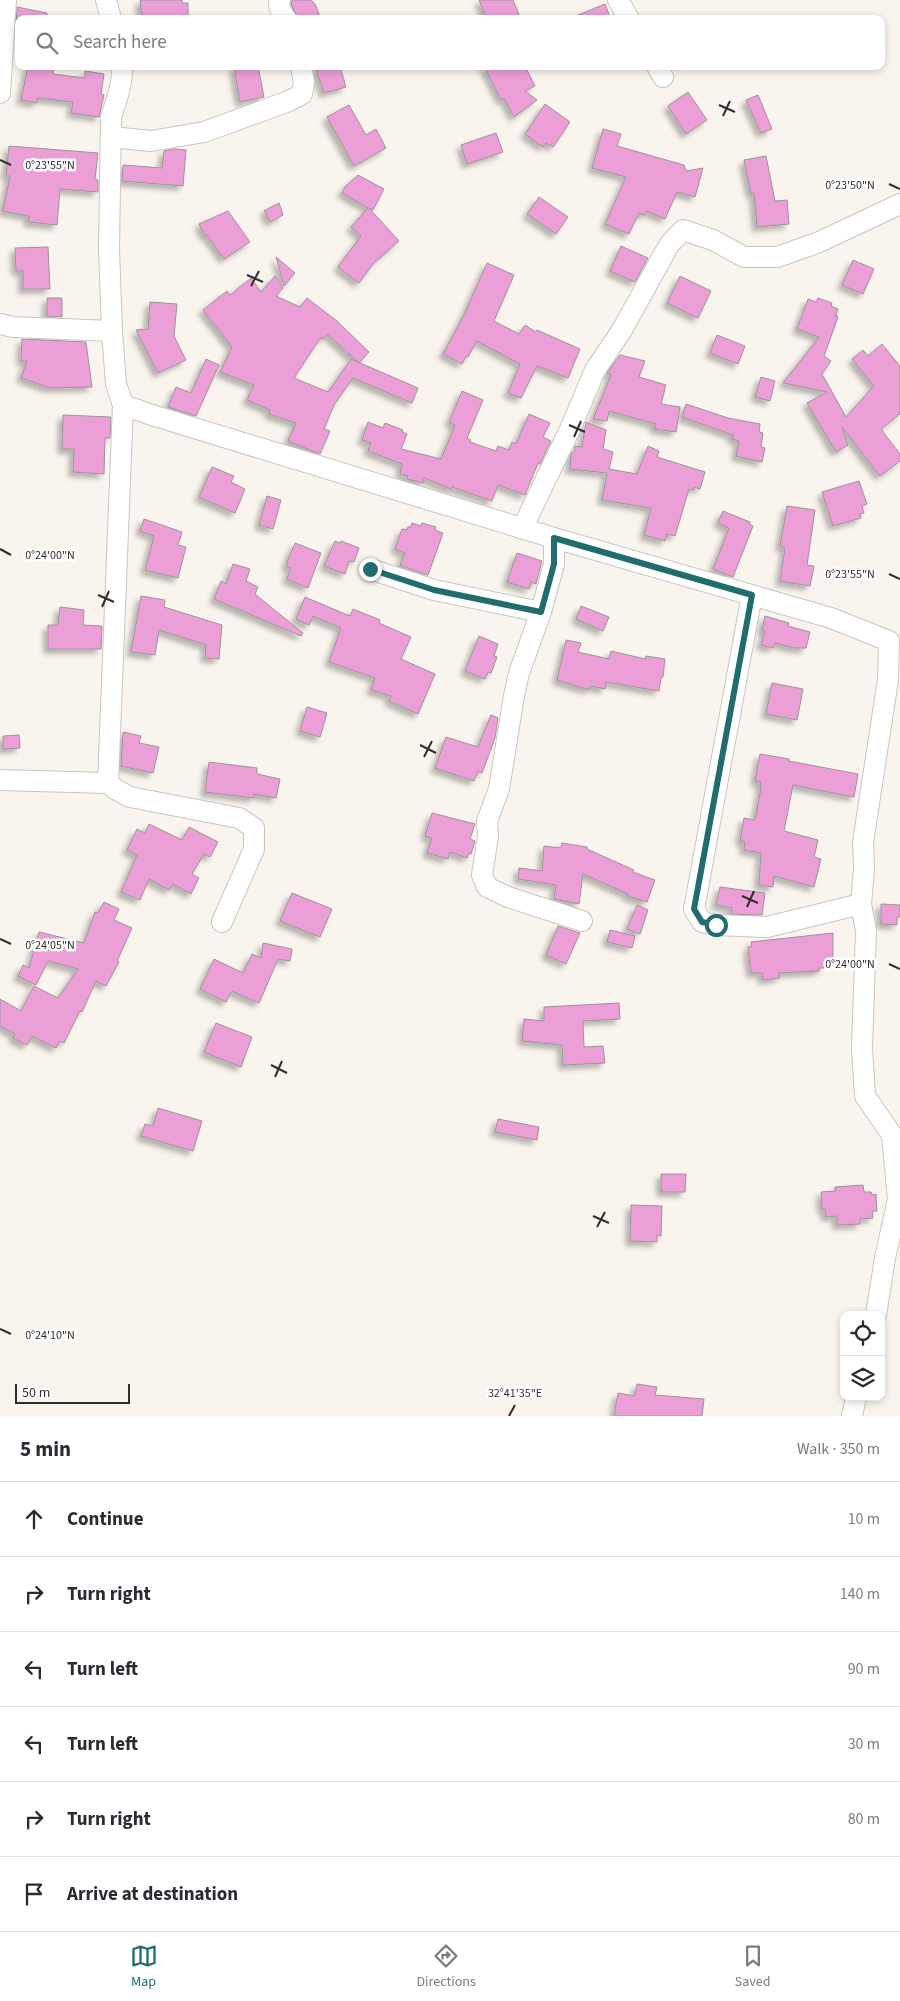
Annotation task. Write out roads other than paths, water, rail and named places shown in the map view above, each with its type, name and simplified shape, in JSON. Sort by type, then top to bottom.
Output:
[{"type":"street","points":[[0,93],[6,0]]},
{"type":"street","points":[[106,0],[110,15]]},
{"type":"street","points":[[280,0],[280,9],[284,15]]},
{"type":"street","points":[[618,0],[627,15]]},
{"type":"street","points":[[108,783],[123,405],[116,384],[112,331],[109,248],[111,117],[119,89],[121,70]]},
{"type":"street","points":[[112,137],[151,141],[204,132],[302,94],[304,82],[302,70]]},
{"type":"street","points":[[522,529],[571,427],[594,370],[622,330],[669,245],[682,230],[713,240],[744,257],[777,257],[817,243],[900,204]]},
{"type":"street","points":[[0,324],[14,328],[112,331]]},
{"type":"street","points":[[123,405],[522,529],[831,618],[895,642],[863,842],[864,868],[861,904],[866,930],[862,1048],[865,1096],[892,1135],[898,1199],[885,1258],[877,1311]]},
{"type":"street","points":[[554,538],[554,564],[541,612],[519,673],[514,696],[499,789],[488,821],[488,836],[482,875],[487,887],[508,897],[582,921]]},
{"type":"street","points":[[370,569],[434,590],[541,612]]},
{"type":"street","points":[[752,595],[694,909],[702,922],[716,925],[767,927],[861,904]]},
{"type":"street","points":[[0,780],[108,783],[130,797],[239,818],[254,828],[254,849],[222,922]]},
{"type":"street","points":[[852,1416],[855,1401]]}]
